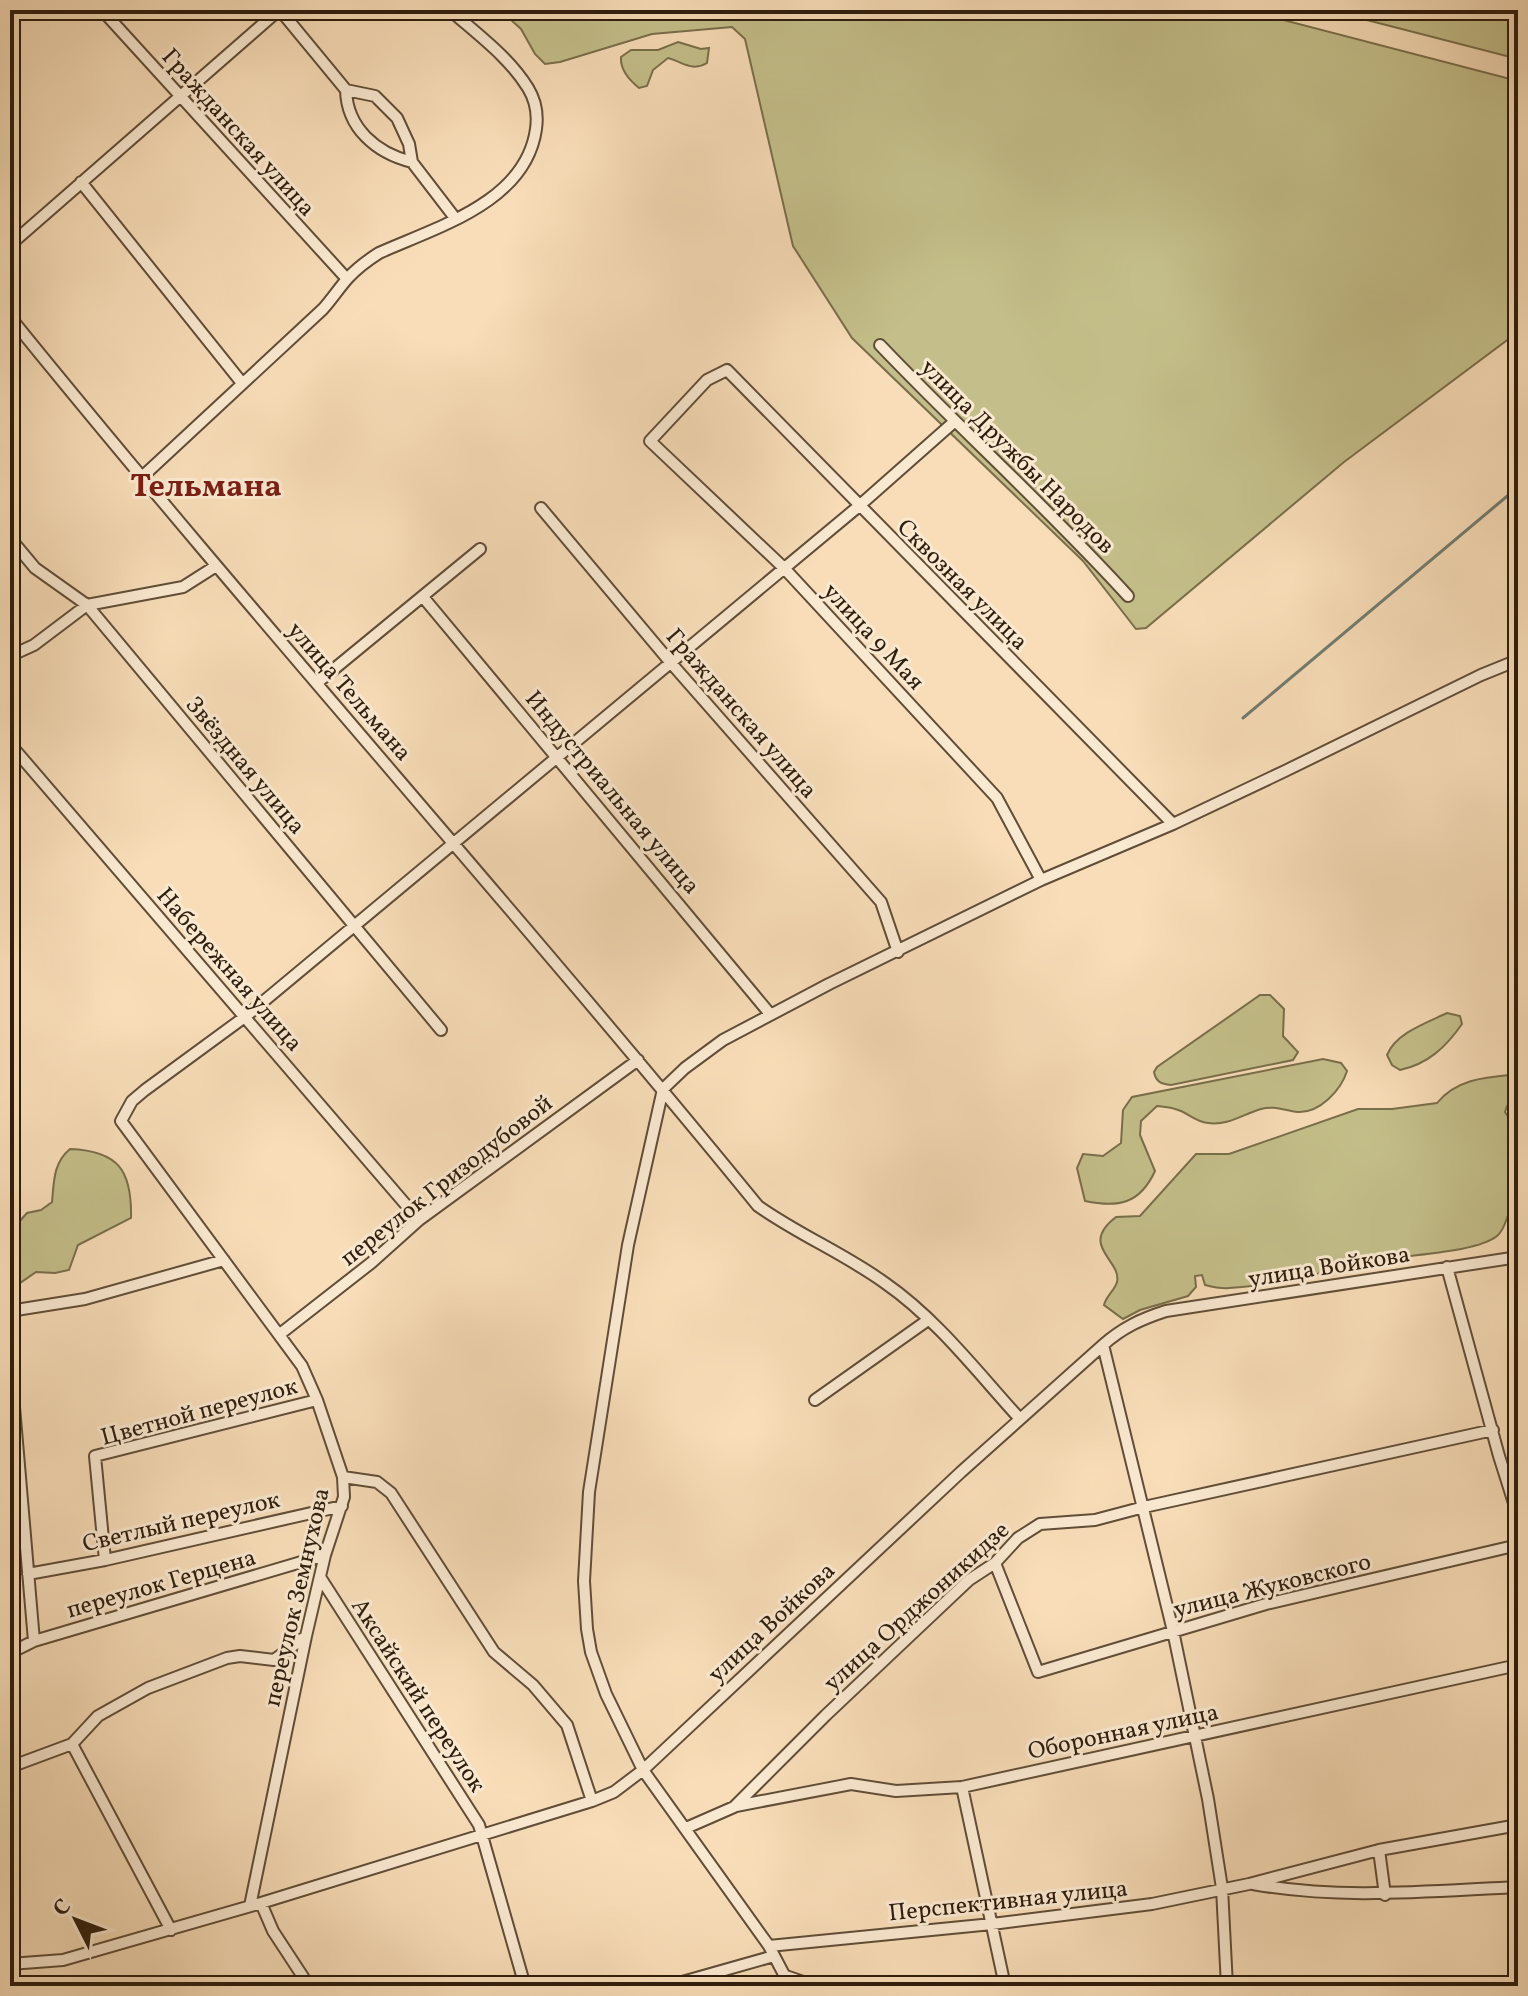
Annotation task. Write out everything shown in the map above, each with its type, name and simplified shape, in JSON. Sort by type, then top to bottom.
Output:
[{"type":"street","name":"Гражданская улица","points":[[102,10],[347,279]]},
{"type":"street","points":[[10,245],[279,10],[346,90],[348,109],[364,135],[389,154],[412,162]]},
{"type":"street","points":[[141,478],[323,309],[347,279],[379,253],[480,205],[505,188],[521,170],[535,136],[538,120],[535,101],[518,75],[450,10]]},
{"type":"street","points":[[346,90],[375,96],[387,106],[402,126],[412,162],[455,218]]},
{"type":"street","points":[[81,182],[242,383]]},
{"type":"street","name":"улица Тельмана","points":[[10,317],[141,478],[663,1089],[758,1206],[888,1284],[928,1320],[1020,1419]]},
{"type":"street","name":"улица Дружбы Народов","points":[[880,345],[1091,555],[1128,596]]},
{"type":"street","name":"улица 9 Мая","points":[[727,370],[707,380],[650,441],[784,568],[997,798],[1041,880]]},
{"type":"street","name":"Сквозная улица","points":[[727,370],[1173,824]]},
{"type":"street","points":[[246,1016],[859,506],[954,422]]},
{"type":"street","name":"Гражданская улица","points":[[541,508],[671,663],[881,902],[898,952]]},
{"type":"street","name":"Звёздная улица","points":[[10,538],[35,568],[87,605],[441,1030]]},
{"type":"street","points":[[317,683],[480,549]]},
{"type":"street","points":[[10,662],[87,605],[183,587],[216,566]]},
{"type":"street","name":"Индустриальная улица","points":[[423,597],[770,1014]]},
{"type":"street","points":[[10,656],[34,645]]},
{"type":"street","points":[[815,1986],[788,1981],[772,1951],[643,1770],[606,1694],[591,1652],[587,1629],[584,1581],[589,1492],[628,1245],[663,1089],[723,1040],[829,984],[1041,880],[1173,824],[1518,660]]},
{"type":"street","name":"Набережная улица","points":[[10,744],[419,1220]]},
{"type":"street","name":"переулок Земнухова","points":[[246,1016],[145,1090],[132,1101],[121,1121],[302,1366],[343,1477],[342,1506],[325,1555],[306,1636],[256,1904]]},
{"type":"street","name":"переулок Гризодубовой","points":[[280,1334],[371,1263],[419,1220],[638,1060]]},
{"type":"street","name":"улица Войкова","points":[[10,1964],[63,1960],[171,1930],[484,1836],[614,1792],[643,1770],[1020,1419],[1122,1329],[1143,1318],[1166,1311],[1518,1257]]},
{"type":"street","points":[[11,1314],[85,1299],[224,1260]]},
{"type":"street","points":[[1447,1267],[1518,1516]]},
{"type":"street","points":[[815,1400],[928,1320]]},
{"type":"street","points":[[1103,1345],[1144,1507],[1195,1736],[1222,1888],[1227,1986]]},
{"type":"street","points":[[10,1360],[34,1641]]},
{"type":"street","name":"Цветной переулок","points":[[105,1560],[95,1456],[317,1400]]},
{"type":"street","name":"улица Орджоникидзе","points":[[686,1828],[734,1807],[969,1580],[995,1563],[1018,1538],[1040,1524],[1095,1520],[1493,1430]]},
{"type":"street","points":[[343,1477],[377,1482],[391,1493],[494,1652],[533,1685],[567,1725],[592,1801]]},
{"type":"street","name":"Светлый переулок","points":[[28,1574],[105,1560],[342,1506]]},
{"type":"street","name":"улица Жуковского","points":[[995,1563],[1038,1672],[1308,1593],[1518,1545]]},
{"type":"street","name":"переулок Герцена","points":[[10,1653],[34,1641],[325,1555]]},
{"type":"street","name":"Аксайский переулок","points":[[320,1577],[484,1836],[525,1986]]},
{"type":"street","points":[[10,1767],[72,1744],[98,1716],[148,1688],[227,1658],[240,1656],[274,1660],[306,1636]]},
{"type":"street","name":"Оборонная улица","points":[[734,1807],[851,1784],[896,1791],[962,1787],[1518,1665]]},
{"type":"street","points":[[72,1744],[171,1930]]},
{"type":"street","points":[[962,1787],[1005,1986]]},
{"type":"street","name":"Перспективная улица","points":[[668,1986],[772,1951],[1152,1904],[1249,1884],[1379,1850],[1518,1825]]},
{"type":"street","points":[[1379,1850],[1385,1895]]},
{"type":"street","name":"Перспективная улица","points":[[1249,1884],[1298,1892],[1385,1895],[1518,1887]]},
{"type":"street","points":[[256,1904],[309,1986]]},
{"type":"shaded area","points":[[500,10],[1245,10],[1518,81],[1518,332],[1344,462],[1146,628],[1136,629],[1083,561],[852,338],[793,246],[745,39],[732,27],[652,34],[545,64],[535,54],[521,29]]},
{"type":"shaded area","points":[[1328,10],[1518,10],[1518,59]]},
{"type":"shaded area","points":[[678,42],[701,49],[709,48],[707,63],[692,66],[668,58],[653,70],[647,86],[639,88],[626,74],[621,57],[631,50],[658,50]]},
{"type":"shaded area","points":[[1260,995],[1270,995],[1284,1009],[1283,1036],[1298,1052],[1293,1060],[1171,1085],[1158,1080],[1154,1072],[1157,1067]]},
{"type":"shaded area","points":[[1447,1013],[1460,1016],[1462,1024],[1443,1047],[1428,1059],[1410,1067],[1400,1070],[1392,1065],[1387,1055],[1397,1041]]},
{"type":"shaded area","points":[[1323,1059],[1341,1063],[1347,1071],[1340,1086],[1314,1109],[1298,1112],[1266,1108],[1229,1121],[1208,1123],[1173,1108],[1157,1106],[1141,1121],[1140,1135],[1155,1171],[1149,1182],[1127,1201],[1108,1204],[1085,1201],[1077,1168],[1083,1154],[1103,1156],[1121,1143],[1123,1110],[1132,1097]]},
{"type":"shaded area","points":[[1518,1074],[1518,1097],[1507,1106],[1505,1112],[1518,1131],[1518,1199],[1497,1236],[1461,1249],[1388,1259],[1249,1286],[1214,1287],[1205,1285],[1202,1275],[1195,1276],[1196,1287],[1188,1296],[1140,1310],[1123,1319],[1104,1305],[1117,1282],[1114,1267],[1101,1245],[1105,1227],[1116,1217],[1140,1216],[1196,1154],[1229,1154],[1358,1109],[1392,1109],[1437,1103],[1454,1088],[1464,1084]]},
{"type":"shaded area","points":[[70,1149],[100,1154],[119,1167],[129,1188],[131,1218],[78,1245],[69,1270],[36,1272],[10,1290],[10,1232],[27,1213],[41,1210],[52,1202],[57,1167]]},
{"type":"waterway","points":[[1243,718],[1518,487]]},
{"type":"district","name":"Тельмана","points":[[206,485]]}]
